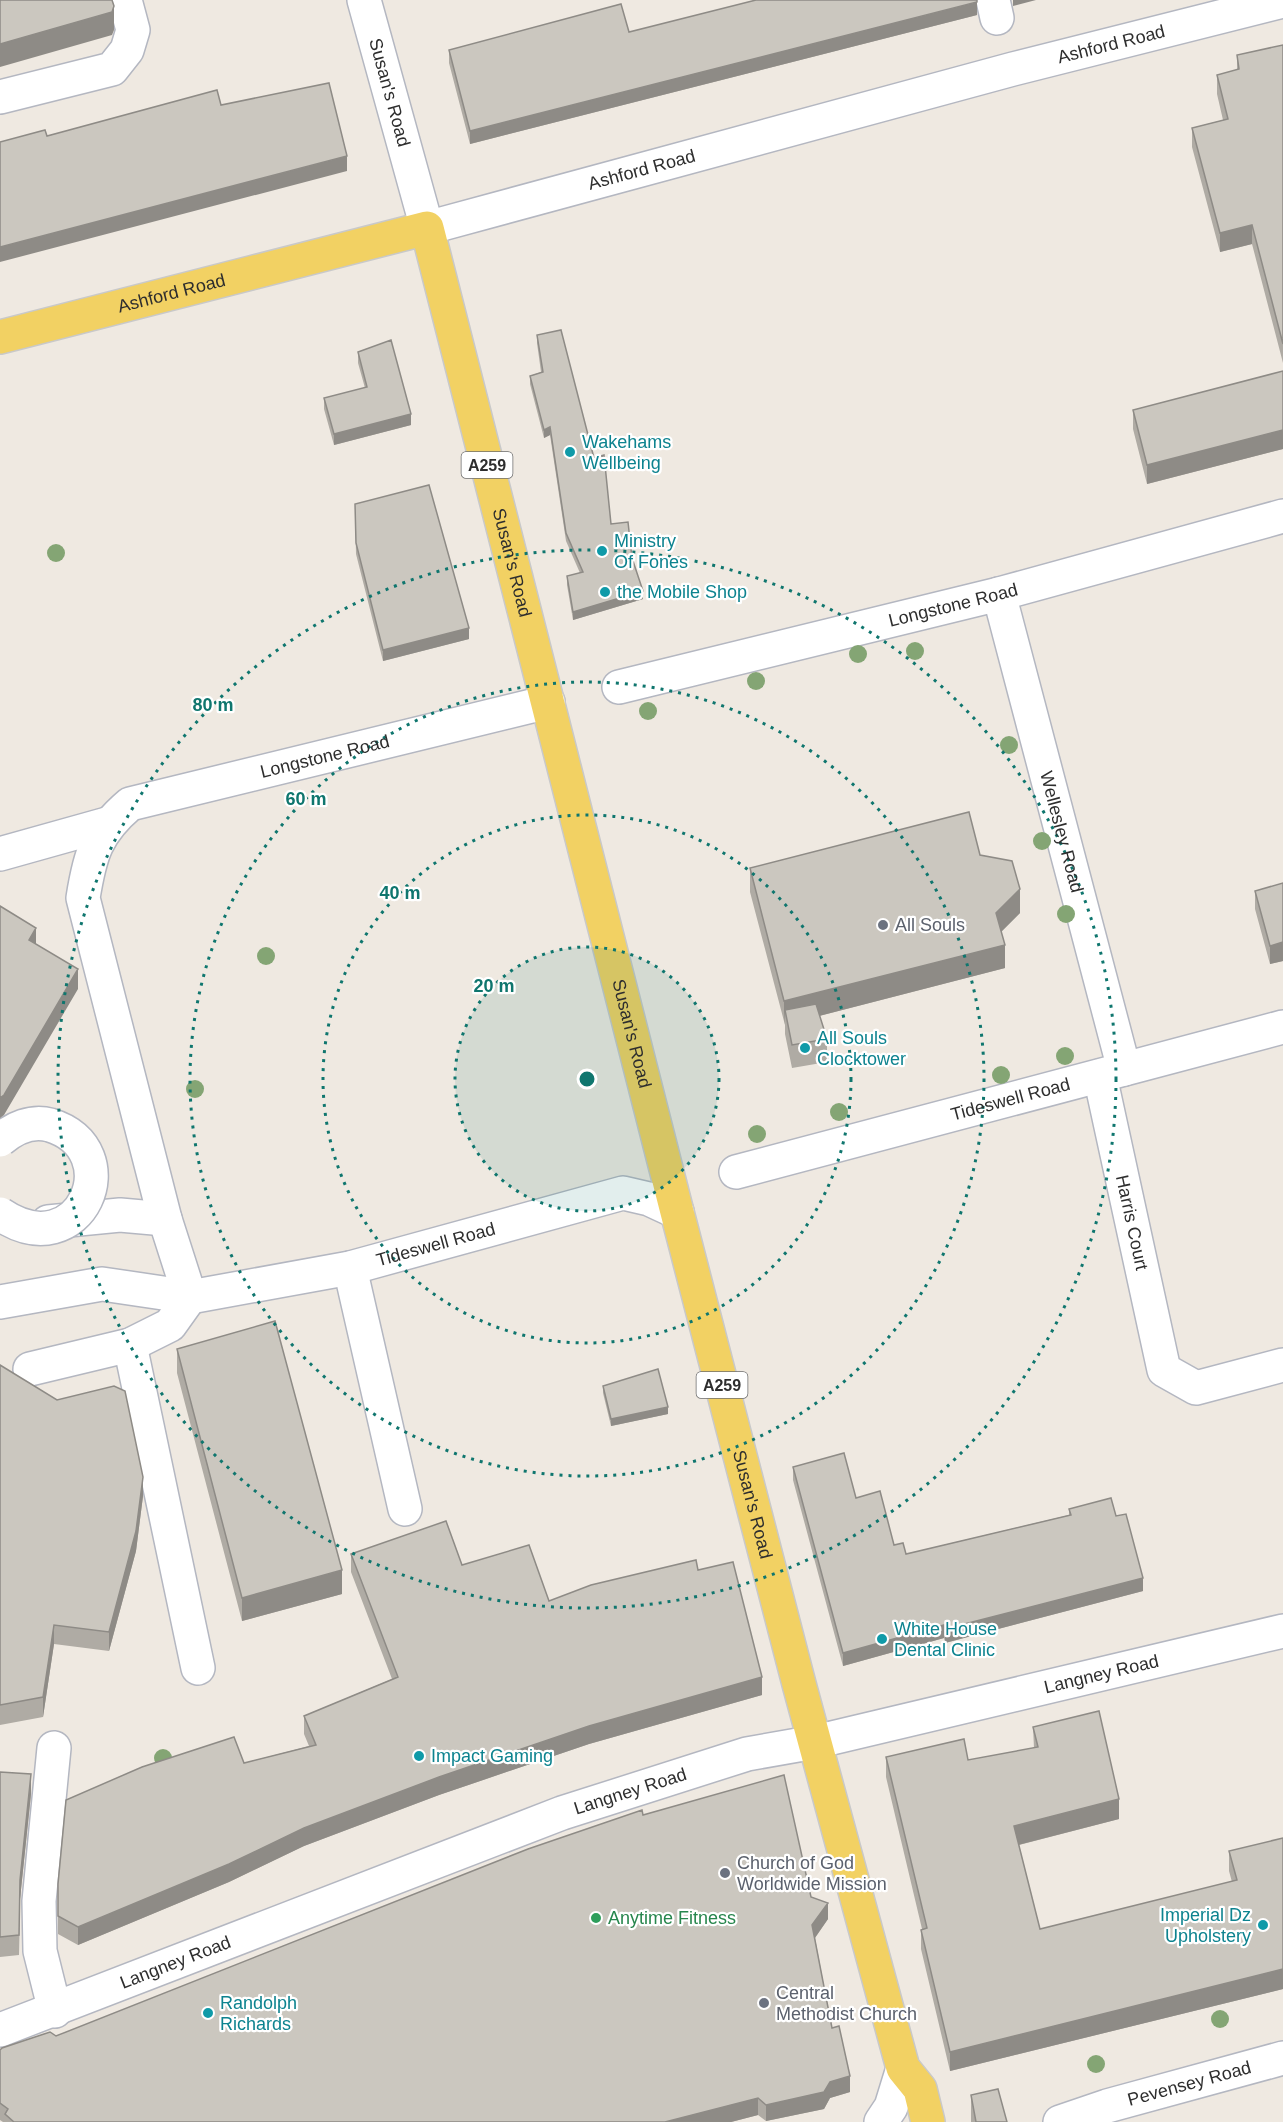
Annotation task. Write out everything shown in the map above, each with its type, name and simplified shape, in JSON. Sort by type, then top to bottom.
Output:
[{"type":"main road","name":"Ashford Road","points":[[0,337],[427,228]]},
{"type":"main road","name":"Susan's Road","points":[[427,228],[677,1212],[815,1742],[903,2068],[920,2089],[928,2122]]},
{"type":"street","points":[[0,97],[112,69],[128,50],[133,30],[125,0]]},
{"type":"street","name":"Susan's Road","points":[[364,0],[427,228]]},
{"type":"street","name":"Ashford Road","points":[[427,228],[1013,69],[1283,1]]},
{"type":"street","name":"Longstone Road","points":[[620,687],[999,594],[1283,516]]},
{"type":"street","name":"Wellesley Road","points":[[999,594],[1112,1073]]},
{"type":"street","name":"Longstone Road","points":[[107,824],[130,804],[548,702]]},
{"type":"street","points":[[0,854],[107,824]]},
{"type":"street","points":[[30,1370],[130,1345],[170,1325],[190,1297],[165,1219],[83,898],[88,862],[107,824]]},
{"type":"street","name":"Tideswell Road","points":[[736,1172],[1283,1027]]},
{"type":"street","name":"Harris Court","points":[[1112,1073],[1164,1370],[1196,1388],[1283,1365]]},
{"type":"street","points":[[0,1142],[15,1129],[31,1124],[47,1124],[63,1129],[82,1148],[92,1174],[90,1192],[82,1209],[68,1221],[51,1228],[33,1229],[15,1224],[0,1214]]},
{"type":"street","points":[[0,1142],[28,1131],[44,1130],[60,1136],[75,1147],[85,1162],[89,1180],[88,1198],[79,1215],[66,1227],[49,1235],[30,1236],[0,1227]]},
{"type":"street","name":"Tideswell Road","points":[[0,1302],[102,1284],[190,1297],[350,1268],[623,1193],[649,1199],[677,1212]]},
{"type":"street","points":[[0,1203],[19,1218],[36,1223],[120,1215],[165,1219]]},
{"type":"street","points":[[350,1268],[405,1509]]},
{"type":"street","points":[[130,1345],[198,1668]]},
{"type":"street","name":"Langney Road","points":[[0,2031],[562,1813],[747,1754],[815,1742],[1283,1631]]},
{"type":"street","points":[[54,1748],[39,1901],[40,1951],[55,2011]]},
{"type":"street","name":"Pevensey Road","points":[[1060,2122],[1107,2106],[1283,2058]]},
{"type":"street","points":[[881,2122],[891,2107],[903,2068]]},
{"type":"building","points":[[0,0],[112,0],[114,6],[112,12],[0,44]]},
{"type":"building","points":[[756,0],[977,0],[977,2],[470,131],[449,50],[621,4],[629,32]]},
{"type":"building","points":[[1283,45],[1283,344],[1252,225],[1220,233],[1192,128],[1228,119],[1217,75],[1239,69],[1237,55]]},
{"type":"building","points":[[329,83],[347,156],[0,247],[0,142],[45,130],[47,136],[217,90],[221,105]]},
{"type":"building","points":[[561,330],[594,458],[604,455],[611,524],[628,522],[632,558],[643,591],[573,612],[567,576],[583,572],[566,533],[550,427],[544,430],[530,376],[543,372],[537,335]]},
{"type":"building","points":[[391,340],[411,414],[334,434],[324,398],[367,387],[358,352]]},
{"type":"building","points":[[1283,371],[1283,430],[1147,465],[1133,410]]},
{"type":"building","points":[[429,485],[469,628],[383,650],[356,543],[355,504]]},
{"type":"building","name":"All Souls","points":[[969,812],[980,855],[1012,861],[1020,889],[996,913],[1005,945],[784,1001],[750,868]]},
{"type":"building","points":[[1283,883],[1283,942],[1270,946],[1255,891]]},
{"type":"building","points":[[0,906],[36,928],[29,940],[78,969],[4,1095],[0,1098]]},
{"type":"building","points":[[816,1004],[827,1039],[792,1045],[785,1010]]},
{"type":"building","points":[[275,1321],[342,1570],[242,1598],[177,1349]]},
{"type":"building","points":[[0,1365],[57,1400],[114,1386],[125,1391],[143,1477],[136,1531],[109,1632],[54,1625],[43,1697],[0,1705]]},
{"type":"building","points":[[658,1369],[668,1407],[611,1419],[603,1386]]},
{"type":"building","points":[[844,1453],[856,1498],[880,1491],[894,1545],[903,1543],[906,1554],[1071,1515],[1069,1509],[1111,1498],[1116,1516],[1126,1514],[1143,1578],[945,1629],[944,1625],[843,1653],[793,1467]]},
{"type":"building","points":[[446,1521],[462,1565],[529,1545],[549,1601],[591,1585],[696,1560],[698,1570],[733,1562],[762,1677],[589,1726],[439,1777],[304,1828],[229,1864],[78,1927],[58,1916],[58,1884],[66,1800],[142,1767],[234,1737],[244,1763],[316,1745],[304,1716],[398,1677],[351,1554]]},
{"type":"building","points":[[1099,1711],[1119,1799],[1014,1826],[1040,1929],[1237,1880],[1229,1851],[1283,1838],[1283,1969],[950,2052],[921,1930],[927,1928],[886,1757],[964,1739],[968,1760],[1038,1747],[1033,1727]]},
{"type":"building","points":[[0,1772],[31,1774],[20,1880],[19,1935],[0,1937]]},
{"type":"building","points":[[784,1775],[811,1897],[828,1903],[812,1925],[832,2028],[839,2026],[850,2076],[830,2082],[824,2092],[766,2105],[758,2098],[665,2122],[14,2122],[5,2114],[8,2109],[0,2103],[0,2050],[2,2048],[50,2032],[56,2036],[528,1849],[642,1810],[643,1815]]},
{"type":"building","points":[[998,2089],[1007,2122],[976,2122],[971,2095]]},
{"type":"place","name":"Wakehams Wellbeing","points":[[570,452]]},
{"type":"place","name":"Ministry Of Fones","points":[[602,551]]},
{"type":"place","name":"the Mobile Shop","points":[[605,592]]},
{"type":"place","name":"All Souls","points":[[883,925]]},
{"type":"place","name":"All Souls Clocktower","points":[[805,1048]]},
{"type":"place","name":"White House Dental Clinic","points":[[882,1639]]},
{"type":"place","name":"Impact Gaming","points":[[419,1756]]},
{"type":"place","name":"Church of God Worldwide Mission","points":[[725,1873]]},
{"type":"place","name":"Anytime Fitness","points":[[596,1918]]},
{"type":"place","name":"Imperial Dz Upholstery","points":[[1263,1925]]},
{"type":"place","name":"Central Methodist Church","points":[[764,2003]]},
{"type":"place","name":"Randolph Richards","points":[[208,2013]]}]
